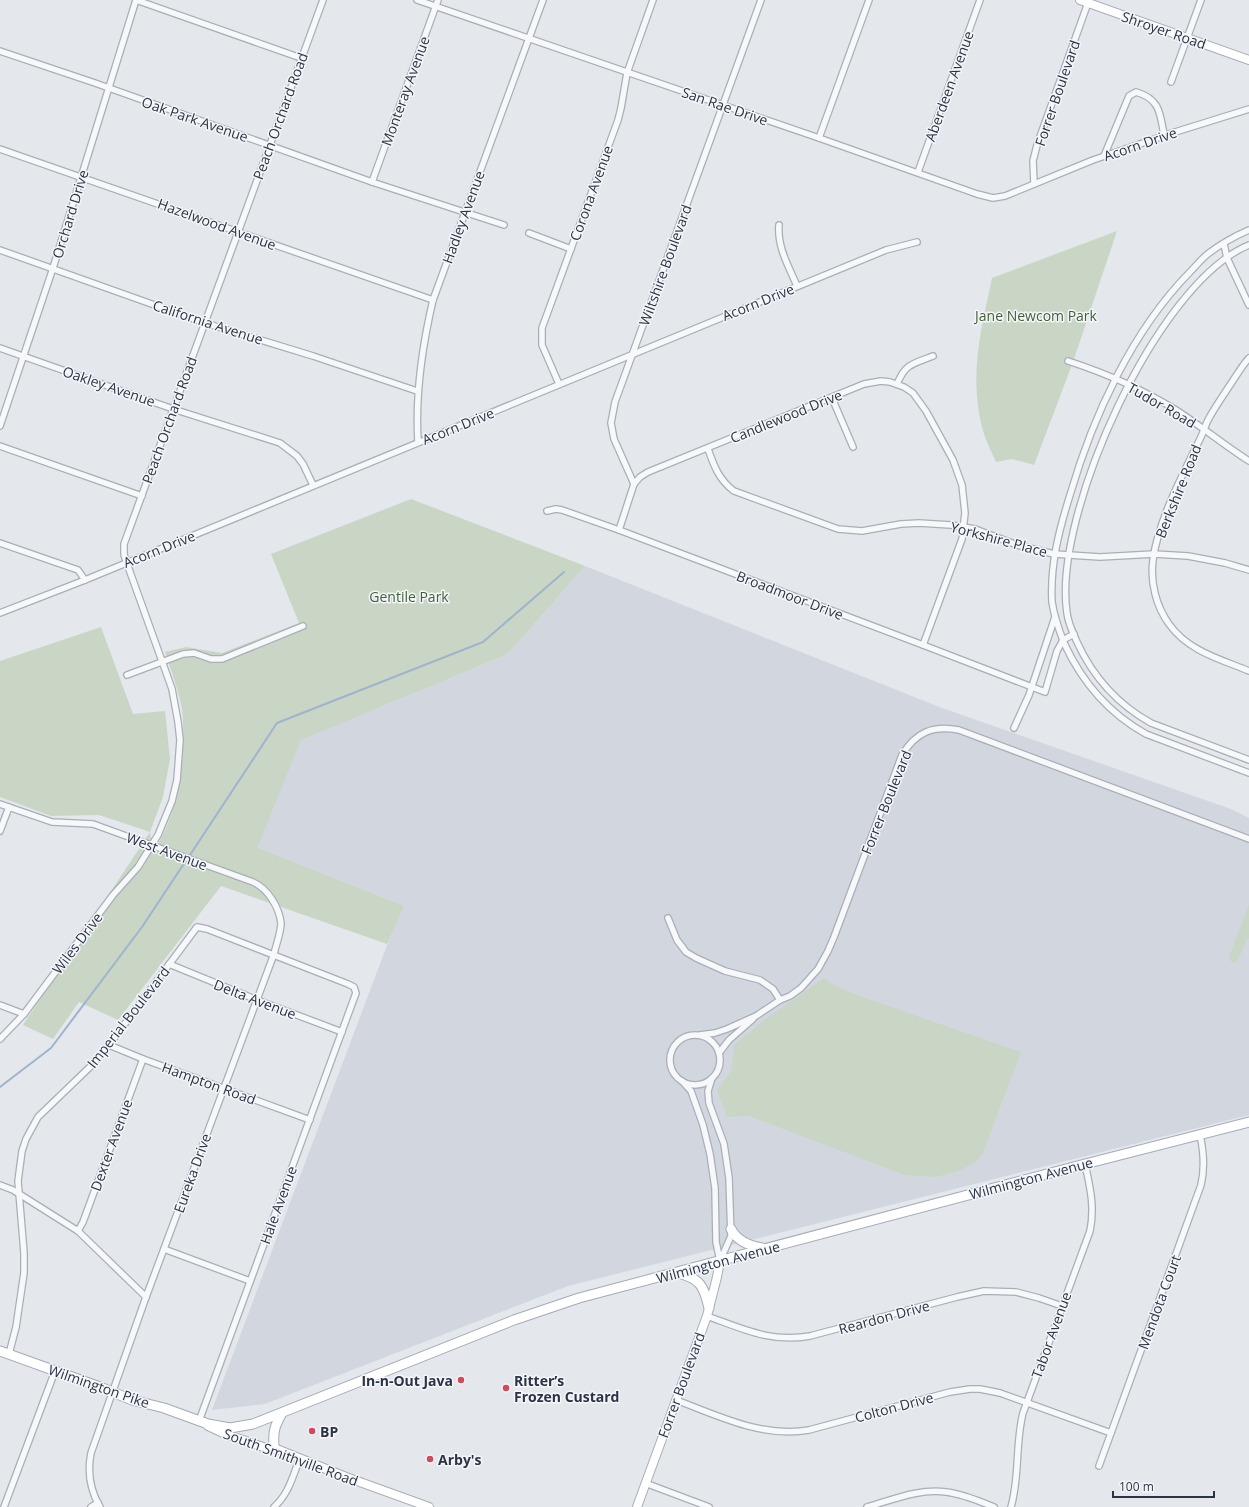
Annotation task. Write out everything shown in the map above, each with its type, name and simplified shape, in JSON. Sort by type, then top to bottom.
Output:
[{"type":"main road","name":"Shroyer Road","points":[[1080,0],[1090,1],[1249,60]]},
{"type":"main road","name":"Wilmington Avenue","points":[[199,1421],[220,1427],[242,1427],[254,1424],[534,1312],[579,1298],[1249,1122]]},
{"type":"main road","points":[[731,1229],[736,1237],[746,1243],[765,1249]]},
{"type":"main road","name":"Forrer Boulevard","points":[[637,1507],[708,1312],[720,1262]]},
{"type":"main road","points":[[676,1273],[693,1278],[701,1284],[705,1292],[708,1312]]},
{"type":"main road","name":"Wilmington Pike","points":[[4,1353],[112,1392],[199,1421]]},
{"type":"main road","points":[[274,1448],[273,1433],[275,1425],[282,1413]]},
{"type":"main road","name":"South Smithville Road","points":[[199,1421],[225,1434],[269,1449],[274,1448],[346,1477],[429,1507]]},
{"type":"street","points":[[136,0],[301,58]]},
{"type":"street","name":"Orchard Drive","points":[[0,426],[53,268],[136,0]]},
{"type":"street","name":"Peach Orchard Road","points":[[152,846],[166,819],[172,801],[177,780],[180,740],[172,689],[124,554],[124,544],[323,0]]},
{"type":"street","name":"San Rae Drive","points":[[417,0],[918,172],[977,194],[993,198],[1005,196],[1034,184]]},
{"type":"street","name":"Monteray Avenue","points":[[372,182],[438,0]]},
{"type":"street","name":"Hadley Avenue","points":[[418,442],[418,391],[423,347],[433,300],[543,0]]},
{"type":"street","name":"Corona Avenue","points":[[559,384],[544,350],[541,336],[542,328],[618,120],[627,73],[653,0]]},
{"type":"street","name":"Wiltshire Boulevard","points":[[634,484],[614,439],[611,424],[614,402],[761,0]]},
{"type":"street","points":[[819,138],[869,0]]},
{"type":"street","name":"Aberdeen Avenue","points":[[918,172],[980,0]]},
{"type":"street","points":[[1171,82],[1201,0]]},
{"type":"street","name":"Forrer Boulevard","points":[[1034,184],[1033,161],[1037,145],[1090,1]]},
{"type":"street","name":"Oak Park Avenue","points":[[0,51],[372,182],[465,211],[504,225]]},
{"type":"street","points":[[1104,156],[1129,96],[1136,92],[1146,95],[1155,102],[1160,114],[1164,135]]},
{"type":"street","name":"Acorn Drive","points":[[1034,184],[1104,156],[1164,135],[1249,109]]},
{"type":"street","name":"Hazelwood Avenue","points":[[0,149],[433,300]]},
{"type":"street","points":[[779,225],[779,241],[797,286]]},
{"type":"street","points":[[1248,771],[1146,734],[1133,727],[1112,711],[1093,691],[1078,670],[1063,640],[1052,603],[1054,554],[1064,513],[1088,441],[1116,379],[1165,299],[1205,257],[1236,236],[1249,230]]},
{"type":"street","points":[[528,233],[571,248]]},
{"type":"street","name":"Acorn Drive","points":[[0,613],[85,580],[797,286],[886,250],[917,242]]},
{"type":"street","points":[[1224,244],[1227,258],[1249,305]]},
{"type":"street","points":[[1249,245],[1227,258],[1211,271],[1176,308],[1146,355],[1129,386],[1101,446],[1089,479],[1068,556],[1066,575],[1067,614],[1074,634],[1088,664],[1102,683],[1120,701],[1140,717],[1151,723],[1249,760]]},
{"type":"street","name":"California Avenue","points":[[0,250],[204,323],[313,356],[418,391]]},
{"type":"street","name":"Oakley Avenue","points":[[0,348],[173,409],[280,443],[297,456],[306,468],[313,485]]},
{"type":"street","points":[[923,645],[962,539],[965,513],[962,485],[953,460],[919,400],[913,393],[898,384],[905,369],[933,356]]},
{"type":"street","name":"Berkshire Road","points":[[1249,358],[1204,429],[1181,477],[1157,541],[1152,570],[1155,593],[1163,615],[1169,625],[1191,646],[1249,671]]},
{"type":"street","name":"Tudor Road","points":[[1068,361],[1116,379],[1152,396],[1204,429],[1249,461]]},
{"type":"street","name":"Candlewood Drive","points":[[634,484],[640,477],[648,472],[864,384],[882,381],[898,384]]},
{"type":"street","points":[[832,398],[853,447]]},
{"type":"street","points":[[0,446],[142,496]]},
{"type":"street","name":"Yorkshire Place","points":[[708,448],[721,480],[734,491],[828,527],[850,531],[862,531],[901,524],[919,523],[964,527],[1054,554],[1100,557],[1154,554],[1188,556],[1225,563],[1249,570]]},
{"type":"street","points":[[619,530],[634,484]]},
{"type":"street","name":"Broadmoor Drive","points":[[547,511],[556,509],[562,510],[619,530],[1032,686]]},
{"type":"street","points":[[0,543],[78,570],[85,580]]},
{"type":"street","points":[[1014,728],[1032,686],[1055,617]]},
{"type":"street","points":[[127,675],[183,654],[194,653],[211,659],[222,659],[302,626]]},
{"type":"street","points":[[1032,686],[1044,692],[1057,651],[1063,640],[1074,634]]},
{"type":"street","name":"Forrer Boulevard","points":[[720,1262],[731,1236],[729,1178],[724,1144],[710,1103],[708,1091],[712,1078],[718,1070],[720,1062],[719,1053],[730,1040],[756,1016],[801,988],[821,963],[834,937],[902,755],[910,743],[921,734],[928,730],[942,728],[959,730],[1249,839]]},
{"type":"street","name":"West Avenue","points":[[0,804],[52,822],[93,824],[260,885],[276,905],[281,924],[274,954]]},
{"type":"street","points":[[0,831],[9,807]]},
{"type":"street","name":"Wiles Drive","points":[[0,1039],[24,1014],[108,902],[138,868],[152,846]]},
{"type":"street","points":[[668,918],[677,940],[686,952],[714,967],[760,980],[773,990],[780,1000]]},
{"type":"street","name":"Imperial Boulevard","points":[[4,1353],[16,1327],[24,1273],[24,1253],[18,1180],[22,1150],[31,1127],[46,1108],[92,1065],[197,926],[274,954]]},
{"type":"street","name":"Hale Avenue","points":[[199,1421],[356,993],[355,989],[348,984],[274,954]]},
{"type":"street","name":"Eureka Drive","points":[[99,1505],[93,1493],[90,1481],[89,1462],[91,1453],[146,1297],[274,954]]},
{"type":"street","name":"Delta Avenue","points":[[169,964],[257,1000],[342,1032]]},
{"type":"street","points":[[0,1005],[24,1014]]},
{"type":"street","name":"Forrer Boulevard","points":[[720,1262],[716,1242],[716,1188],[710,1154],[703,1125],[691,1092],[682,1081],[675,1076],[672,1069],[670,1060],[671,1052],[678,1041],[685,1036],[715,1033],[756,1016]]},
{"type":"street","points":[[700,1035],[708,1038],[714,1043],[719,1053]]},
{"type":"street","name":"Hampton Road","points":[[109,1044],[143,1059],[310,1120]]},
{"type":"street","name":"Dexter Avenue","points":[[78,1231],[83,1222],[143,1059]]},
{"type":"street","points":[[682,1081],[696,1085],[704,1083],[712,1078]]},
{"type":"street","name":"Mendota Court","points":[[1099,1466],[1201,1185],[1204,1156],[1200,1136]]},
{"type":"street","name":"Tabor Avenue","points":[[1011,1507],[1016,1486],[1020,1425],[1027,1402],[1090,1231],[1092,1220],[1092,1200],[1085,1164]]},
{"type":"street","points":[[0,1185],[18,1194],[78,1231],[146,1297]]},
{"type":"street","points":[[164,1249],[250,1281]]},
{"type":"street","name":"Reardon Drive","points":[[708,1312],[765,1336],[796,1339],[984,1291],[1016,1292],[1062,1306]]},
{"type":"street","points":[[4,1507],[55,1371]]},
{"type":"street","name":"Colton Drive","points":[[676,1400],[750,1427],[786,1432],[809,1430],[958,1390],[989,1390],[1027,1402],[1111,1433]]},
{"type":"street","points":[[274,1507],[282,1499],[289,1487],[300,1458]]},
{"type":"street","points":[[645,1484],[709,1507]]},
{"type":"street","points":[[867,1507],[875,1506],[913,1494],[935,1491],[954,1493],[994,1507]]},
{"type":"street","points":[[91,1507],[99,1505]]},
{"type":"shaded area","points":[[585,566],[942,708],[1231,809],[1249,818],[1249,1115],[568,1286],[265,1404],[212,1410],[395,924],[235,839],[298,741],[508,654]]},
{"type":"green space","name":"Jane Newcom Park","points":[[1117,231],[1073,362],[1034,465],[1012,459],[996,462],[982,427],[978,407],[977,388],[978,352],[992,278]]},
{"type":"green space","name":"Gentile Park","points":[[411,499],[585,566],[508,654],[301,740],[257,848],[404,906],[387,944],[221,886],[118,1020],[79,1002],[53,1039],[23,1025],[150,832],[152,846],[158,844],[165,831],[175,802],[179,787],[183,756],[182,708],[165,652],[186,647],[222,653],[299,623],[271,554]]},
{"type":"green space","points":[[101,627],[133,714],[165,711],[170,759],[163,797],[150,832],[99,815],[51,816],[0,797],[0,661]]},
{"type":"green space","points":[[1249,904],[1249,939],[1247,939],[1239,958],[1232,963],[1229,958]]},
{"type":"green space","points":[[824,978],[837,987],[862,997],[1021,1052],[982,1155],[973,1164],[958,1171],[936,1177],[905,1175],[749,1116],[727,1117],[717,1090],[731,1071],[735,1044],[763,1021]]},
{"type":"waterway","points":[[190,855],[277,723],[483,642],[564,572]]},
{"type":"waterway","points":[[0,1087],[51,1048],[142,927],[185,862]]},
{"type":"place","name":"In-n-Out Java","points":[[461,1380]]},
{"type":"place","name":"Ritter’s Frozen Custard","points":[[506,1388]]},
{"type":"place","name":"BP","points":[[312,1431]]},
{"type":"place","name":"Arby's","points":[[430,1459]]}]
